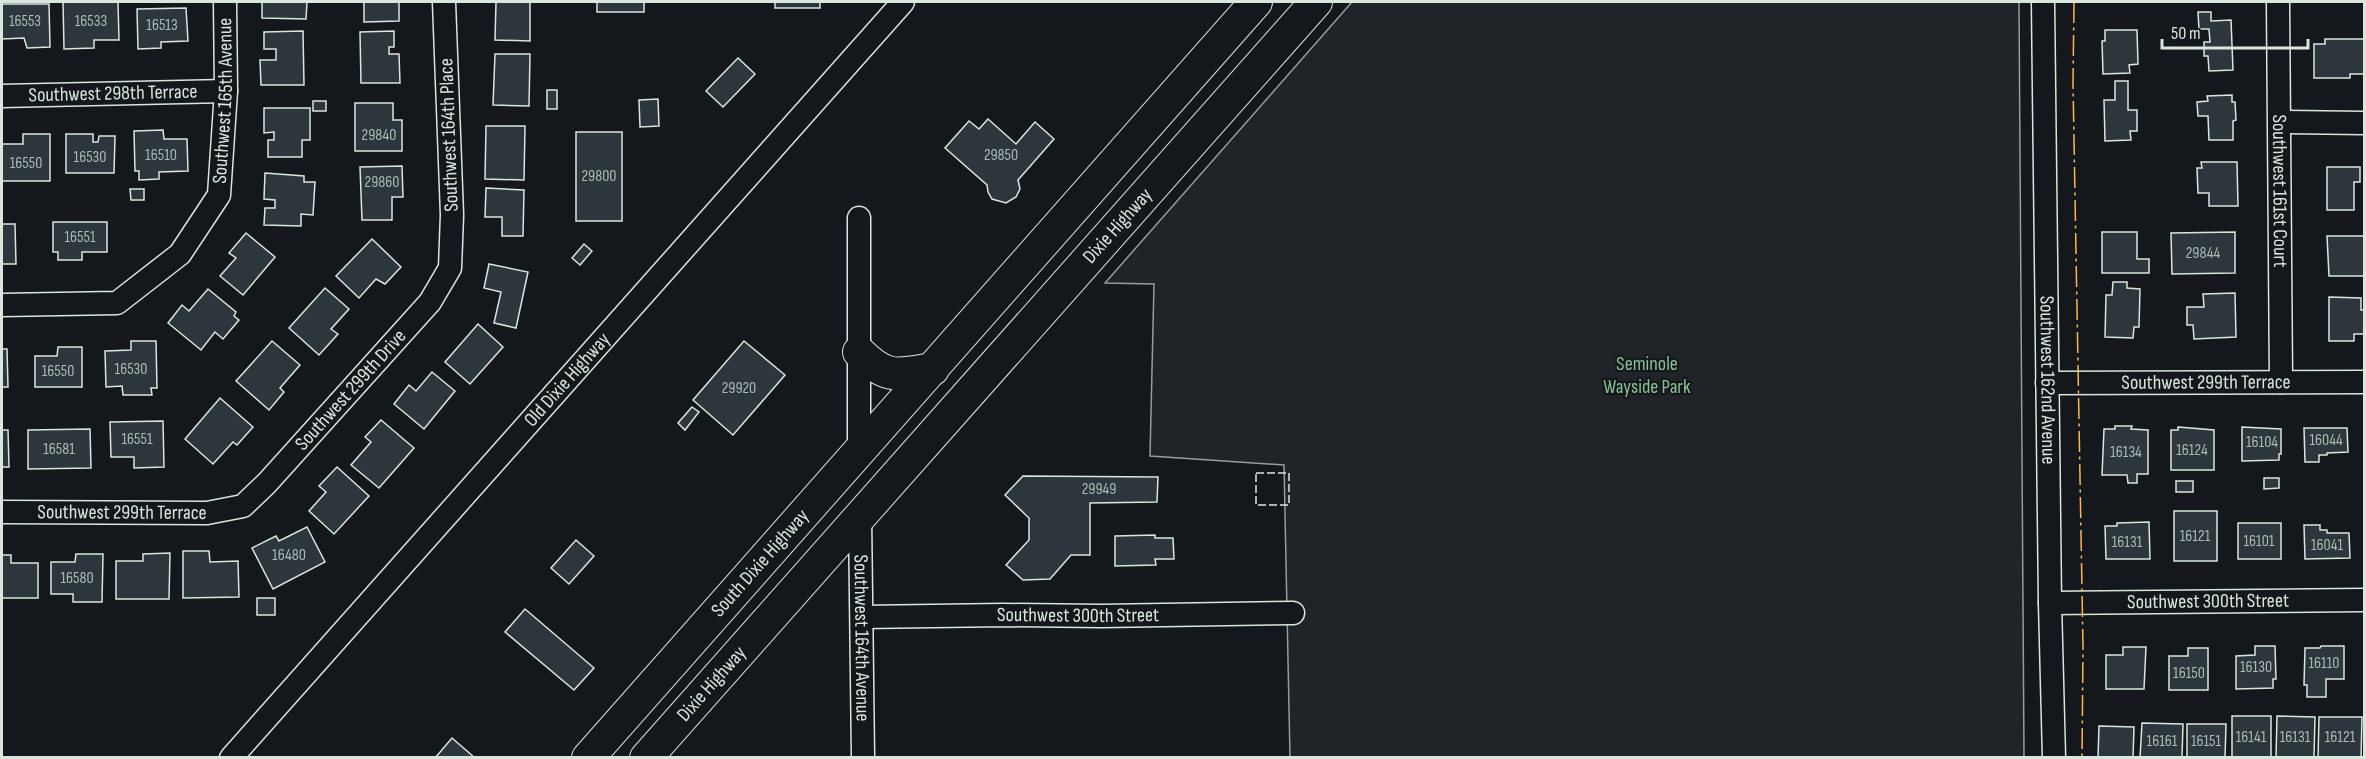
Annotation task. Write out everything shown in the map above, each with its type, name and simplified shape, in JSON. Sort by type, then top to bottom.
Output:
[{"type":"highway","name":"South Dixie Highway","points":[[588,758],[1256,2]]},
{"type":"highway","points":[[1145,194],[1174,131],[1287,2]]},
{"type":"highway","name":"Dixie Highway","points":[[860,516],[1316,2]]},
{"type":"highway","points":[[776,609],[860,516],[861,497],[867,478],[891,446],[943,389],[941,360],[894,374],[881,371],[859,352]]},
{"type":"highway","points":[[776,609],[781,574],[825,520],[849,484],[859,450]]},
{"type":"highway","name":"Dixie Highway","points":[[646,758],[776,609]]},
{"type":"street","name":"Southwest 165th Avenue","points":[[2,305],[117,303],[180,254],[219,195],[226,91],[225,2]]},
{"type":"street","name":"Southwest 164th Place","points":[[444,2],[452,216],[450,268]]},
{"type":"street","name":"Old Dixie Highway","points":[[231,758],[903,2]]},
{"type":"street","name":"Southwest 162nd Avenue","points":[[2043,2],[2054,758]]},
{"type":"street","name":"Southwest 161st Court","points":[[2278,2],[2281,382]]},
{"type":"street","name":"Southwest 298th Terrace","points":[[2,96],[226,91]]},
{"type":"street","points":[[2280,122],[2364,123]]},
{"type":"street","points":[[859,218],[859,450]]},
{"type":"street","name":"Southwest 299th Drive","points":[[243,506],[267,483],[430,302],[450,268]]},
{"type":"street","name":"Southwest 299th Terrace","points":[[2047,383],[2364,382]]},
{"type":"street","name":"Southwest 299th Terrace","points":[[2,512],[207,513],[243,506]]},
{"type":"street","name":"Southwest 164th Avenue","points":[[860,516],[863,758]]},
{"type":"street","name":"Southwest 300th Street","points":[[2050,603],[2364,600]]},
{"type":"street","name":"Southwest 300th Street","points":[[862,617],[1293,613]]},
{"type":"green space","name":"Seminole Wayside Park","points":[[1352,2],[2019,2],[2024,757],[1290,757],[1284,465],[1150,456],[1154,284],[1105,283]]},
{"type":"building","points":[[63,2],[118,2],[119,40],[94,40],[94,48],[64,49]]},
{"type":"building","points":[[262,2],[307,2],[306,19],[262,18]]},
{"type":"building","points":[[364,2],[399,2],[399,21],[364,22]]},
{"type":"building","points":[[496,2],[530,2],[530,41],[495,40]]},
{"type":"building","points":[[597,2],[644,2],[644,12],[597,12]]},
{"type":"building","points":[[775,2],[820,2],[820,8],[775,8]]},
{"type":"building","points":[[2,4],[49,4],[50,47],[27,48],[24,38],[2,39]]},
{"type":"building","points":[[186,8],[188,41],[161,42],[161,48],[138,49],[137,9]]},
{"type":"building","points":[[2198,12],[2211,12],[2211,21],[2231,20],[2233,70],[2209,71],[2208,56],[2204,56],[2204,42],[2210,42],[2209,29],[2199,29]]},
{"type":"building","points":[[2105,30],[2137,30],[2138,64],[2129,65],[2130,73],[2103,74],[2102,41],[2105,41]]},
{"type":"building","points":[[303,31],[304,85],[261,85],[260,60],[276,60],[276,49],[264,49],[264,32]]},
{"type":"building","points":[[394,31],[394,47],[389,47],[389,54],[399,54],[400,83],[361,83],[360,32]]},
{"type":"building","points":[[2325,39],[2364,39],[2364,74],[2350,74],[2350,78],[2314,78],[2314,44],[2325,44]]},
{"type":"building","points":[[495,54],[530,54],[529,106],[493,105]]},
{"type":"building","points":[[738,58],[755,74],[723,107],[706,91]]},
{"type":"building","points":[[2115,81],[2128,81],[2128,110],[2137,110],[2137,131],[2130,131],[2131,140],[2105,141],[2104,100],[2115,100]]},
{"type":"building","points":[[547,90],[557,90],[557,109],[547,109]]},
{"type":"building","points":[[2232,95],[2232,102],[2235,102],[2236,120],[2233,121],[2233,140],[2209,140],[2208,116],[2198,116],[2197,102],[2208,101],[2207,96]]},
{"type":"building","points":[[658,99],[659,126],[640,127],[639,100]]},
{"type":"building","points":[[313,101],[326,101],[326,111],[313,111]]},
{"type":"building","points":[[355,103],[393,103],[393,120],[402,120],[402,151],[355,151]]},
{"type":"building","points":[[264,108],[310,108],[310,140],[302,140],[302,157],[268,157],[268,140],[274,140],[274,132],[264,133]]},
{"type":"building","points":[[988,119],[1016,144],[1035,122],[1054,139],[1018,180],[1020,189],[1016,197],[1006,203],[992,199],[987,185],[945,148],[969,121],[979,129]]},
{"type":"building","points":[[486,126],[525,126],[524,180],[485,179]]},
{"type":"building","points":[[163,130],[164,139],[187,139],[188,171],[159,172],[159,179],[139,180],[139,171],[135,171],[134,131]]},
{"type":"building","points":[[576,132],[622,132],[622,221],[576,221]]},
{"type":"building","points":[[23,134],[50,134],[50,181],[2,181],[2,144],[23,144]]},
{"type":"building","points":[[66,134],[93,134],[93,142],[98,142],[99,136],[115,136],[114,173],[66,173]]},
{"type":"building","points":[[2201,162],[2237,162],[2238,206],[2209,206],[2209,193],[2198,193],[2197,168],[2202,168]]},
{"type":"building","points":[[402,166],[403,197],[392,197],[392,220],[362,220],[360,167]]},
{"type":"building","points":[[2327,167],[2360,167],[2360,182],[2354,182],[2354,210],[2327,210]]},
{"type":"building","points":[[265,173],[304,176],[304,182],[315,182],[313,215],[301,214],[301,226],[264,225],[265,208],[275,208],[275,200],[264,199]]},
{"type":"building","points":[[486,188],[524,190],[523,236],[502,236],[502,217],[485,217]]},
{"type":"building","points":[[130,189],[144,189],[144,200],[131,200]]},
{"type":"building","points":[[53,222],[107,222],[107,252],[82,252],[82,260],[58,260],[58,252],[53,252]]},
{"type":"building","points":[[2,224],[15,224],[16,264],[2,264]]},
{"type":"building","points":[[2102,232],[2137,232],[2137,259],[2149,259],[2149,273],[2102,273]]},
{"type":"building","points":[[2235,232],[2235,273],[2172,274],[2171,233]]},
{"type":"building","points":[[246,233],[275,257],[243,295],[220,276],[236,258],[229,253]]},
{"type":"building","points":[[2327,236],[2364,236],[2364,276],[2329,276]]},
{"type":"building","points":[[372,239],[401,267],[385,284],[376,279],[359,298],[336,276]]},
{"type":"building","points":[[584,244],[592,251],[580,265],[572,258]]},
{"type":"building","points":[[489,264],[528,272],[516,328],[494,323],[501,292],[484,288]]},
{"type":"building","points":[[2113,282],[2127,282],[2127,288],[2140,289],[2139,327],[2134,327],[2133,338],[2105,337],[2106,295],[2112,295]]},
{"type":"building","points":[[325,288],[349,309],[331,329],[338,334],[319,355],[289,328]]},
{"type":"building","points":[[208,289],[236,312],[234,316],[239,320],[223,339],[215,332],[201,350],[168,323],[182,305],[189,311]]},
{"type":"building","points":[[2235,293],[2236,337],[2194,339],[2193,325],[2187,325],[2187,307],[2204,307],[2203,294]]},
{"type":"building","points":[[2329,297],[2361,298],[2361,310],[2364,310],[2364,334],[2354,334],[2354,341],[2329,341]]},
{"type":"building","points":[[478,324],[503,347],[470,384],[445,362]]},
{"type":"building","points":[[131,341],[156,341],[157,388],[151,388],[152,395],[123,395],[122,386],[106,387],[105,351],[131,350]]},
{"type":"building","points":[[272,341],[300,365],[280,388],[284,392],[269,410],[236,381]]},
{"type":"building","points":[[744,341],[785,375],[733,435],[693,400]]},
{"type":"building","points":[[58,347],[82,347],[82,387],[35,387],[35,356],[57,356]]},
{"type":"building","points":[[2,349],[7,349],[8,387],[2,387]]},
{"type":"building","points":[[432,372],[455,391],[424,429],[394,404],[409,385],[416,391]]},
{"type":"building","points":[[220,398],[253,427],[237,445],[233,442],[213,464],[185,439]]},
{"type":"building","points":[[692,407],[699,412],[685,430],[678,423]]},
{"type":"building","points":[[381,420],[414,448],[379,488],[351,465],[371,442],[365,437]]},
{"type":"building","points":[[163,421],[164,467],[134,468],[134,457],[111,457],[110,422]]},
{"type":"building","points":[[2115,426],[2132,426],[2131,429],[2148,430],[2148,474],[2137,474],[2137,483],[2128,483],[2127,475],[2102,475],[2104,429],[2115,429]]},
{"type":"building","points":[[2178,427],[2214,430],[2214,470],[2171,470],[2171,430],[2178,430]]},
{"type":"building","points":[[2242,427],[2281,429],[2279,460],[2242,461]]},
{"type":"building","points":[[2304,428],[2347,428],[2348,452],[2327,453],[2327,455],[2319,455],[2319,462],[2305,462]]},
{"type":"building","points":[[90,429],[91,468],[28,469],[28,430]]},
{"type":"building","points":[[2,430],[8,430],[9,467],[2,467]]},
{"type":"building","points":[[337,467],[369,496],[334,534],[309,511],[326,492],[319,486]]},
{"type":"building","points":[[1023,476],[1158,477],[1157,502],[1090,503],[1090,555],[1071,555],[1050,579],[1023,580],[1006,565],[1029,540],[1029,518],[1005,495]]},
{"type":"building","points":[[2264,478],[2279,478],[2279,488],[2264,489]]},
{"type":"building","points":[[2176,481],[2193,481],[2193,492],[2176,492]]},
{"type":"building","points":[[2174,511],[2217,511],[2217,561],[2174,561]]},
{"type":"building","points":[[2149,522],[2150,559],[2106,559],[2105,526],[2117,526],[2117,523]]},
{"type":"building","points":[[2238,523],[2281,523],[2281,559],[2238,559]]},
{"type":"building","points":[[2304,525],[2320,525],[2320,530],[2327,530],[2327,533],[2349,533],[2350,558],[2305,559]]},
{"type":"building","points":[[307,527],[325,562],[273,589],[252,548],[276,536],[279,541]]},
{"type":"building","points":[[1155,535],[1155,538],[1173,538],[1174,559],[1155,559],[1156,565],[1115,566],[1115,536]]},
{"type":"building","points":[[576,540],[594,556],[569,584],[551,568]]},
{"type":"building","points":[[183,551],[209,551],[210,562],[238,561],[239,597],[183,598]]},
{"type":"building","points":[[170,553],[169,599],[116,599],[116,561],[143,561],[143,554]]},
{"type":"building","points":[[76,554],[103,554],[102,602],[73,602],[73,594],[51,594],[51,562],[75,562]]},
{"type":"building","points":[[2,555],[11,555],[11,563],[38,563],[38,598],[2,598]]},
{"type":"building","points":[[257,598],[275,598],[275,615],[257,615]]},
{"type":"building","points":[[525,609],[594,668],[574,690],[505,632]]},
{"type":"building","points":[[2255,646],[2275,646],[2276,679],[2273,679],[2273,688],[2236,689],[2236,656],[2255,655]]},
{"type":"building","points":[[2321,646],[2344,646],[2344,679],[2326,679],[2326,697],[2307,697],[2307,685],[2304,685],[2305,648],[2320,648]]},
{"type":"building","points":[[2123,647],[2146,647],[2144,689],[2106,689],[2106,655],[2123,655]]},
{"type":"building","points":[[2188,648],[2208,648],[2208,690],[2169,690],[2169,656],[2188,656]]},
{"type":"building","points":[[2232,716],[2271,716],[2271,758],[2232,758]]},
{"type":"building","points":[[2277,716],[2315,717],[2314,758],[2276,758]]},
{"type":"building","points":[[2319,717],[2362,717],[2361,758],[2318,758]]},
{"type":"building","points":[[2142,723],[2183,724],[2182,758],[2140,758]]},
{"type":"building","points":[[2187,724],[2226,724],[2225,758],[2187,758]]},
{"type":"building","points":[[2099,726],[2134,727],[2133,758],[2098,758]]},
{"type":"building","points":[[452,738],[475,758],[435,758]]},
{"type":"fence","points":[[1256,473],[1289,473],[1289,505],[1256,505],[1256,473]]},
{"type":"power","points":[[2074,2],[2073,84],[2083,646],[2082,758]]}]
